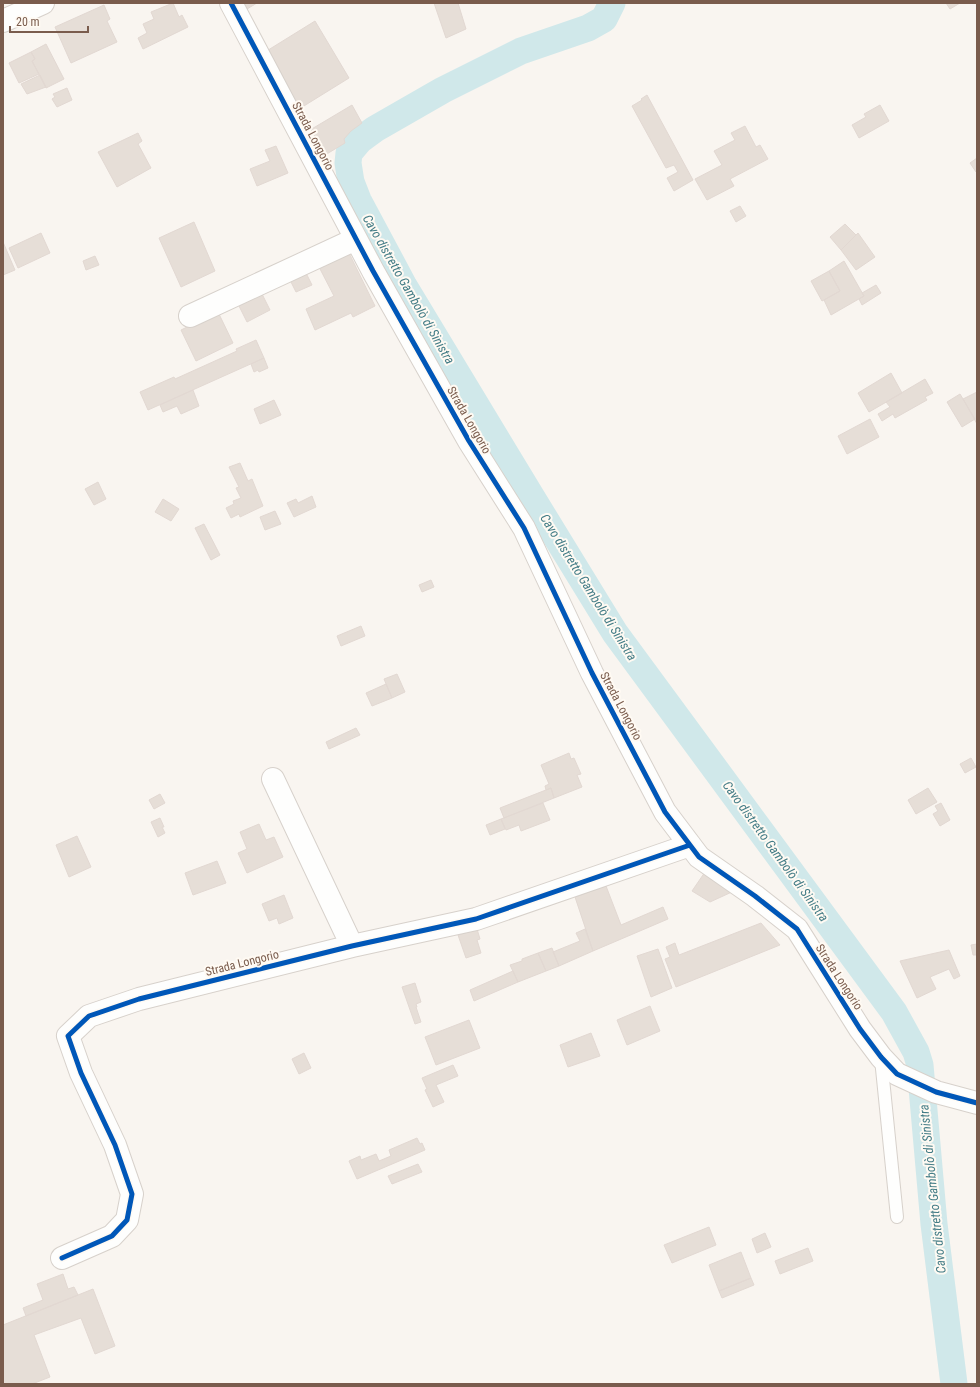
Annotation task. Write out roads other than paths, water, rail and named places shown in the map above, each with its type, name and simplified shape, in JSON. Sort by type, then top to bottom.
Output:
[{"type":"street","points":[[3,21],[43,3]]},
{"type":"street","name":"Strada Longorio","points":[[231,3],[356,239],[469,441],[524,528],[592,673],[665,812],[699,857],[755,896],[796,929],[860,1029],[881,1057],[897,1074],[936,1092],[977,1103]]},
{"type":"street","points":[[190,316],[356,239]]},
{"type":"street","points":[[273,779],[352,946]]},
{"type":"street","name":"Strada Longorio","points":[[62,1258],[112,1236],[127,1220],[132,1194],[115,1145],[81,1074],[68,1036],[89,1016],[139,999],[352,946],[476,919],[690,845]]},
{"type":"lane","points":[[881,1057],[897,1217]]},
{"type":"waterway","name":"Cavo distretto Gambolò di Sinistra","points":[[612,3],[604,19],[588,28],[521,51],[443,90],[375,129],[360,140],[349,153],[348,163],[351,182],[358,200],[404,286],[615,633],[894,1012],[916,1052],[920,1065],[934,1224],[954,1384]]}]
